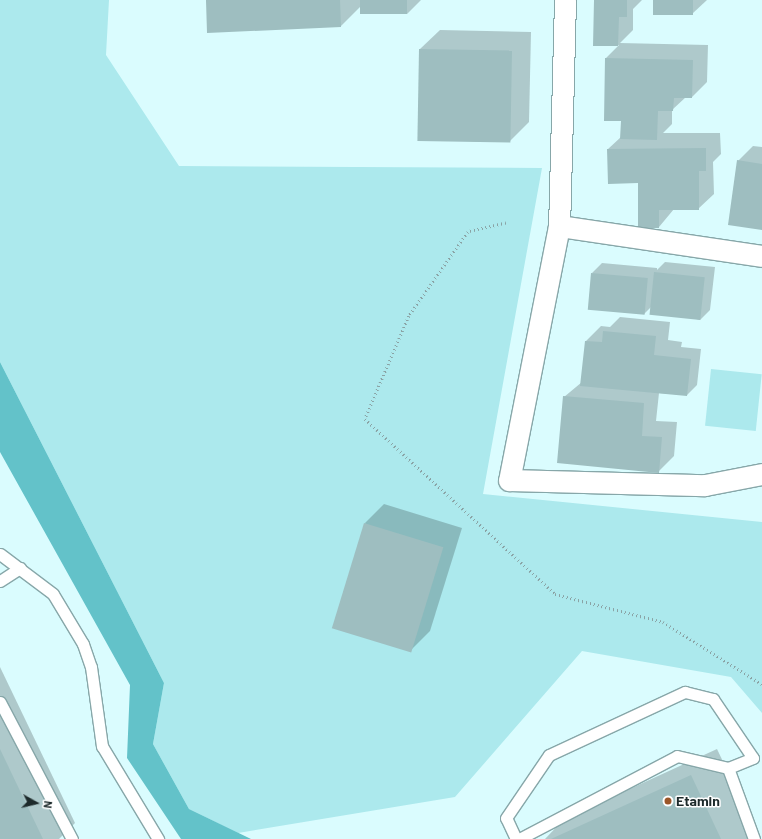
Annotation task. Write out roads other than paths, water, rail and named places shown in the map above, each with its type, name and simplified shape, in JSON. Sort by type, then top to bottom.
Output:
[{"type":"street","points":[[565,0],[559,226],[509,480],[705,485],[762,474]]},
{"type":"street","points":[[559,226],[762,256]]},
{"type":"lane","points":[[0,554],[53,594],[83,644],[91,667],[102,746],[158,839]]},
{"type":"lane","points":[[0,581],[20,568]]},
{"type":"lane","points":[[516,839],[506,818],[549,756],[685,692],[713,699],[753,758],[728,768],[677,756],[519,839]]},
{"type":"lane","points":[[0,702],[72,839]]},
{"type":"lane","points":[[728,768],[754,839]]},
{"type":"place","name":"Etamin","points":[[668,801]]}]
